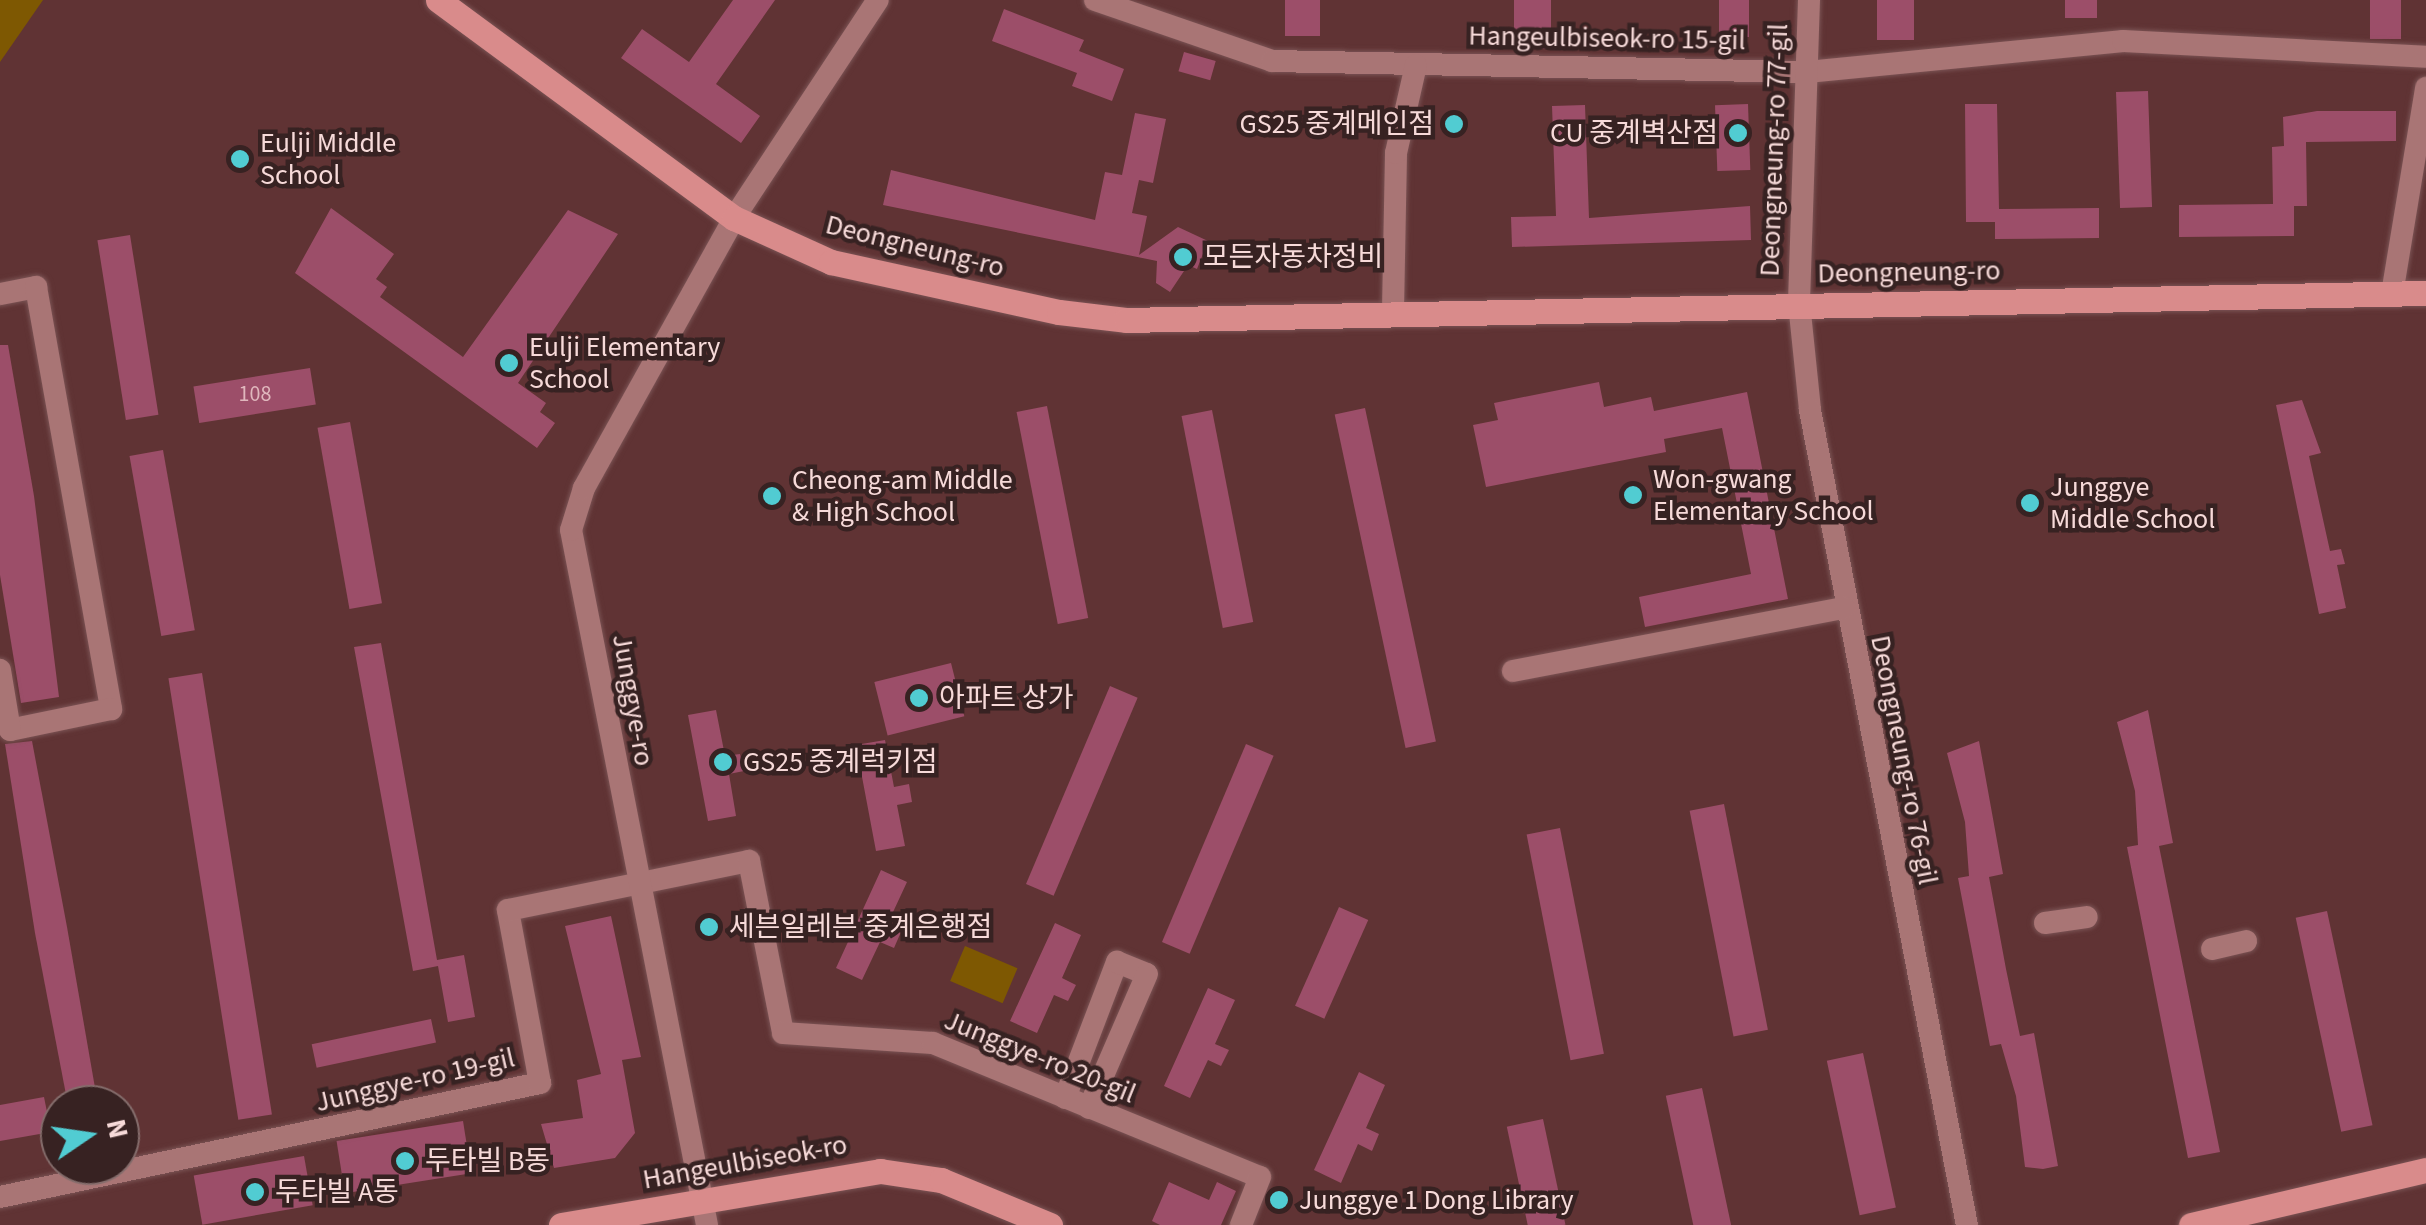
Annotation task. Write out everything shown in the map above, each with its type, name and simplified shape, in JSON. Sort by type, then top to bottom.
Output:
[{"type":"main road","name":"Deongneung-ro","points":[[438,0],[734,218],[831,262],[1059,312],[1126,320],[1393,310],[2426,293]]},
{"type":"main road","points":[[2191,1225],[2426,1170]]},
{"type":"main road","name":"Hangeulbiseok-ro","points":[[561,1225],[704,1212],[880,1171],[940,1180],[1050,1225]]},
{"type":"street","name":"Junggye-ro","points":[[704,1212],[571,530],[584,488],[734,218],[878,0]]},
{"type":"street","name":"Hangeulbiseok-ro 15-gil","points":[[1095,0],[1272,61],[1807,72],[2123,41],[2426,58]]},
{"type":"street","name":"Deongneung-ro 77-gil","points":[[1799,303],[1810,0]]},
{"type":"street","points":[[1393,310],[1396,154],[1416,65]]},
{"type":"street","points":[[2392,294],[2426,88]]},
{"type":"street","points":[[0,294],[36,287],[111,710],[5,733],[0,670]]},
{"type":"street","name":"Deongneung-ro 76-gil","points":[[1799,303],[1844,608],[1967,1225]]},
{"type":"street","points":[[1513,670],[1844,608]]},
{"type":"street","name":"Junggye-ro 20-gil","points":[[640,883],[749,861],[782,1033],[933,1043],[1260,1177],[1240,1225]]},
{"type":"street","name":"Junggye-ro 19-gil","points":[[0,1197],[540,1084],[508,910],[640,883]]},
{"type":"street","points":[[2045,923],[2087,917]]},
{"type":"street","points":[[2212,950],[2246,940]]},
{"type":"street","points":[[1065,1098],[1117,962],[1147,974],[1089,1108]]},
{"type":"shaded area","points":[[0,0],[43,0],[0,62]]},
{"type":"shaded area","points":[[965,946],[1017,968],[1003,1003],[950,981]]},
{"type":"building","points":[[733,0],[775,0],[716,84],[760,116],[741,143],[621,58],[642,29],[689,62]]},
{"type":"building","points":[[1285,0],[1320,0],[1320,36],[1285,36]]},
{"type":"building","points":[[1514,0],[1551,0],[1551,49],[1514,49]]},
{"type":"building","points":[[1719,0],[1749,0],[1749,37],[1719,37]]},
{"type":"building","points":[[1877,0],[1914,0],[1914,40],[1877,40]]},
{"type":"building","points":[[2065,0],[2097,0],[2097,18],[2065,18]]},
{"type":"building","points":[[2370,0],[2401,0],[2401,39],[2370,39]]},
{"type":"building","points":[[1004,9],[1084,40],[1079,51],[1124,69],[1112,101],[1072,86],[1077,73],[992,41]]},
{"type":"building","points":[[1184,52],[1216,61],[1210,80],[1178,71]]},
{"type":"building","points":[[2148,91],[2152,207],[2120,208],[2116,92]]},
{"type":"building","points":[[1748,104],[1750,170],[1717,171],[1715,105]]},
{"type":"building","points":[[1965,104],[1997,104],[1999,209],[2099,208],[2099,238],[1995,239],[1995,222],[1966,222]]},
{"type":"building","points":[[1585,105],[1589,218],[1750,206],[1751,240],[1512,247],[1511,217],[1556,216],[1552,106]]},
{"type":"building","points":[[2317,111],[2396,111],[2396,141],[2306,142],[2307,206],[2294,206],[2294,236],[2179,237],[2179,205],[2273,204],[2272,147],[2284,146],[2283,117]]},
{"type":"building","points":[[1135,113],[1166,119],[1153,183],[1139,180],[1132,213],[1147,216],[1139,255],[1178,227],[1208,241],[1197,269],[1188,265],[1170,292],[1156,283],[1157,261],[883,205],[891,170],[1095,220],[1105,172],[1122,175]]},
{"type":"building","points":[[331,208],[394,254],[376,279],[387,287],[380,297],[463,357],[568,210],[618,234],[518,383],[546,403],[540,412],[555,423],[537,448],[295,273]]},
{"type":"building","points":[[130,235],[158,415],[126,420],[97,240]]},
{"type":"building","points":[[0,345],[8,345],[34,496],[59,697],[21,703],[0,575]]},
{"type":"building","points":[[310,368],[316,405],[199,423],[193,386]]},
{"type":"building","points":[[1599,382],[1604,407],[1651,397],[1654,411],[1747,392],[1788,599],[1645,627],[1639,597],[1751,574],[1722,428],[1664,439],[1666,452],[1486,487],[1473,425],[1498,420],[1494,403]]},
{"type":"building","points":[[2302,400],[2321,453],[2309,456],[2330,551],[2341,549],[2345,564],[2337,565],[2346,608],[2319,614],[2276,405]]},
{"type":"building","points":[[1047,406],[1088,618],[1058,624],[1017,412]]},
{"type":"building","points":[[1365,408],[1436,742],[1406,748],[1335,414]]},
{"type":"building","points":[[1212,410],[1253,622],[1223,628],[1182,416]]},
{"type":"building","points":[[350,422],[382,603],[349,609],[318,428]]},
{"type":"building","points":[[163,450],[195,630],[161,636],[130,456]]},
{"type":"building","points":[[381,643],[437,960],[464,955],[475,1017],[448,1022],[438,966],[413,971],[354,647]]},
{"type":"building","name":"아파트 상가","points":[[951,663],[964,716],[888,735],[874,682]]},
{"type":"building","points":[[202,673],[272,1114],[238,1120],[168,678]]},
{"type":"building","points":[[1110,686],[1138,698],[1054,896],[1026,884]]},
{"type":"building","points":[[716,710],[725,756],[740,754],[744,771],[729,774],[736,816],[708,821],[688,715]]},
{"type":"building","points":[[2148,710],[2173,843],[2159,846],[2220,1152],[2188,1158],[2127,847],[2138,845],[2135,791],[2117,722]]},
{"type":"building","points":[[885,740],[894,787],[909,784],[912,802],[897,805],[905,846],[876,851],[856,745]]},
{"type":"building","points":[[32,741],[95,1085],[64,1085],[5,744]]},
{"type":"building","points":[[1979,741],[2003,874],[1989,877],[2006,969],[2020,1036],[2034,1033],[2058,1166],[2043,1169],[2025,1167],[2016,1096],[2001,1044],[1990,1046],[1958,878],[1969,876],[1965,822],[1947,753]]},
{"type":"building","points":[[1246,744],[1274,756],[1190,954],[1162,942]]},
{"type":"building","points":[[1724,804],[1768,1030],[1734,1036],[1690,811]]},
{"type":"building","points":[[1560,828],[1604,1054],[1571,1060],[1527,834]]},
{"type":"building","points":[[881,870],[907,882],[887,925],[901,932],[894,948],[880,942],[862,980],[836,968]]},
{"type":"building","points":[[1339,907],[1368,920],[1324,1019],[1295,1006]]},
{"type":"building","points":[[2327,911],[2373,1125],[2341,1132],[2296,918]]},
{"type":"building","points":[[611,916],[641,1057],[622,1060],[635,1133],[615,1158],[554,1168],[541,1124],[583,1118],[577,1080],[601,1074],[565,926]]},
{"type":"building","points":[[1055,923],[1081,935],[1062,978],[1076,985],[1068,1001],[1054,995],[1037,1033],[1010,1021]]},
{"type":"building","points":[[1208,988],[1235,1000],[1215,1044],[1229,1050],[1221,1066],[1208,1060],[1190,1098],[1164,1086]]},
{"type":"building","points":[[431,1019],[436,1042],[317,1068],[312,1044]]},
{"type":"building","points":[[1863,1053],[1896,1208],[1860,1215],[1827,1061]]},
{"type":"building","points":[[1359,1072],[1385,1085],[1366,1128],[1379,1134],[1372,1151],[1358,1144],[1341,1183],[1314,1170]]},
{"type":"building","points":[[1702,1088],[1731,1225],[1693,1225],[1666,1096]]},
{"type":"building","points":[[40,1098],[40,1134],[0,1141],[0,1105]]},
{"type":"building","points":[[1543,1119],[1565,1225],[1528,1225],[1507,1127]]},
{"type":"building","name":"두타빌 B동","points":[[463,1121],[471,1173],[345,1193],[337,1141]]},
{"type":"building","name":"두타빌 A동","points":[[304,1156],[313,1205],[202,1225],[194,1175]]},
{"type":"building","points":[[1169,1182],[1209,1200],[1217,1182],[1236,1191],[1221,1225],[1160,1225],[1152,1221]]},
{"type":"place","name":"GS25 중계메인점","points":[[1454,124]]},
{"type":"place","name":"CU 중계벽산점","points":[[1738,133]]},
{"type":"place","name":"Eulji Middle School","points":[[240,159]]},
{"type":"place","name":"모든자동차정비","points":[[1183,257]]},
{"type":"place","name":"Eulji Elementary School","points":[[509,363]]},
{"type":"place","name":"Won-gwang Elementary School","points":[[1633,495]]},
{"type":"place","name":"Cheong-am Middle & High School","points":[[772,496]]},
{"type":"place","name":"Junggye Middle School","points":[[2030,503]]},
{"type":"place","name":"아파트 상가","points":[[919,698]]},
{"type":"place","name":"GS25 중계럭키점","points":[[723,762]]},
{"type":"place","name":"세븐일레븐 중계은행점","points":[[709,927]]},
{"type":"place","name":"두타빌 B동","points":[[405,1161]]},
{"type":"place","name":"두타빌 A동","points":[[255,1192]]},
{"type":"place","name":"Junggye 1 Dong Library","points":[[1279,1200]]}]
